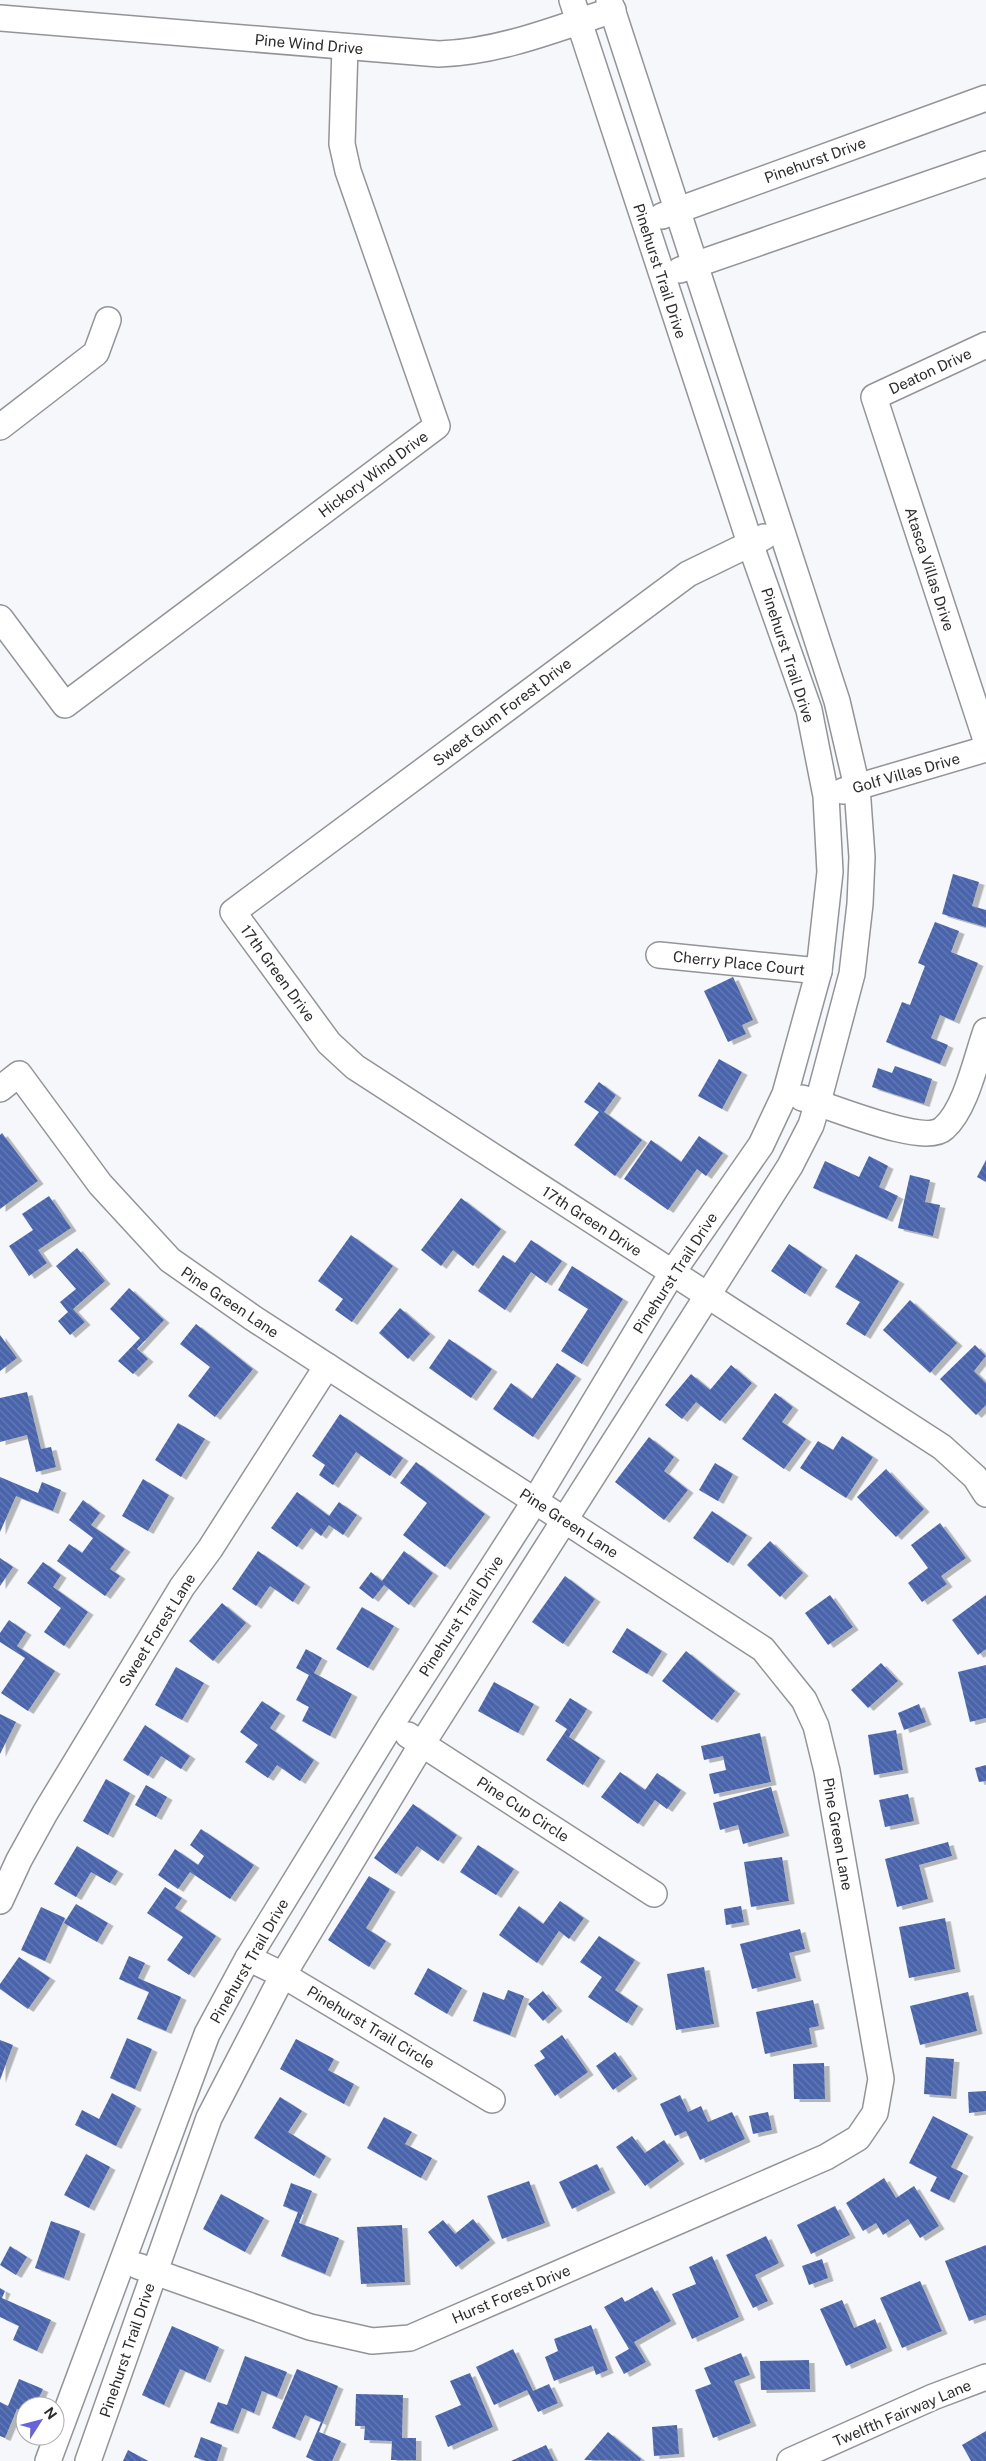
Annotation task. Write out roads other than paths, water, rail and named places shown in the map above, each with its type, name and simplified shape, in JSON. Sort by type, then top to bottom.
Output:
[{"type":"street","name":"Pine Wind Drive","points":[[0,18],[345,47],[458,53],[538,37],[575,11],[611,5]]},
{"type":"street","name":"Pinehurst Trail Drive","points":[[88,2461],[209,2118],[283,1975],[422,1744],[790,1166],[811,1125],[852,974],[860,904],[862,857],[857,787],[837,701],[611,5]]},
{"type":"street","name":"Pinehurst Trail Drive","points":[[48,2461],[207,2034],[248,1958],[391,1725],[534,1501],[672,1273],[761,1145],[785,1094],[819,971],[830,872],[826,796],[809,710],[750,543],[575,11]]},
{"type":"street","name":"Hickory Wind Drive","points":[[0,618],[65,705],[437,426],[348,171],[342,144],[345,47]]},
{"type":"street","name":"Pinehurst Drive","points":[[644,222],[986,98]]},
{"type":"street","points":[[661,276],[695,266],[986,164]]},
{"type":"street","points":[[0,427],[96,353],[108,320]]},
{"type":"street","name":"Deaton Drive","points":[[874,397],[986,345]]},
{"type":"street","name":"Atasca Villas Drive","points":[[874,397],[986,740]]},
{"type":"street","name":"Sweet Gum Forest Drive","points":[[233,912],[688,574],[750,543],[783,530]]},
{"type":"street","name":"Golf Villas Drive","points":[[826,796],[986,749]]},
{"type":"street","name":"17th Green Drive","points":[[233,912],[329,1043],[355,1067],[942,1447],[982,1480]]},
{"type":"street","name":"Cherry Place Court","points":[[659,955],[819,971]]},
{"type":"street","points":[[785,1094],[818,1102],[902,1131],[928,1135],[943,1130],[958,1109],[986,1031]]},
{"type":"street","name":"Pine Green Lane","points":[[10,1082],[170,1260],[327,1366],[763,1649],[804,1700],[816,1726],[826,1771],[881,2079],[875,2112]]},
{"type":"street","name":"Sweet Forest Lane","points":[[0,1901],[19,1860],[45,1813],[182,1587],[210,1549],[327,1366]]},
{"type":"street","name":"Pine Cup Circle","points":[[391,1725],[654,1894]]},
{"type":"street","name":"Pinehurst Trail Circle","points":[[248,1958],[283,1975],[492,2100]]},
{"type":"street","name":"Hurst Forest Drive","points":[[121,2262],[155,2270],[310,2327],[372,2341],[410,2338],[826,2157],[858,2138],[875,2112]]},
{"type":"street","name":"Twelfth Fairway Lane","points":[[790,2461],[933,2397],[986,2377]]}]
